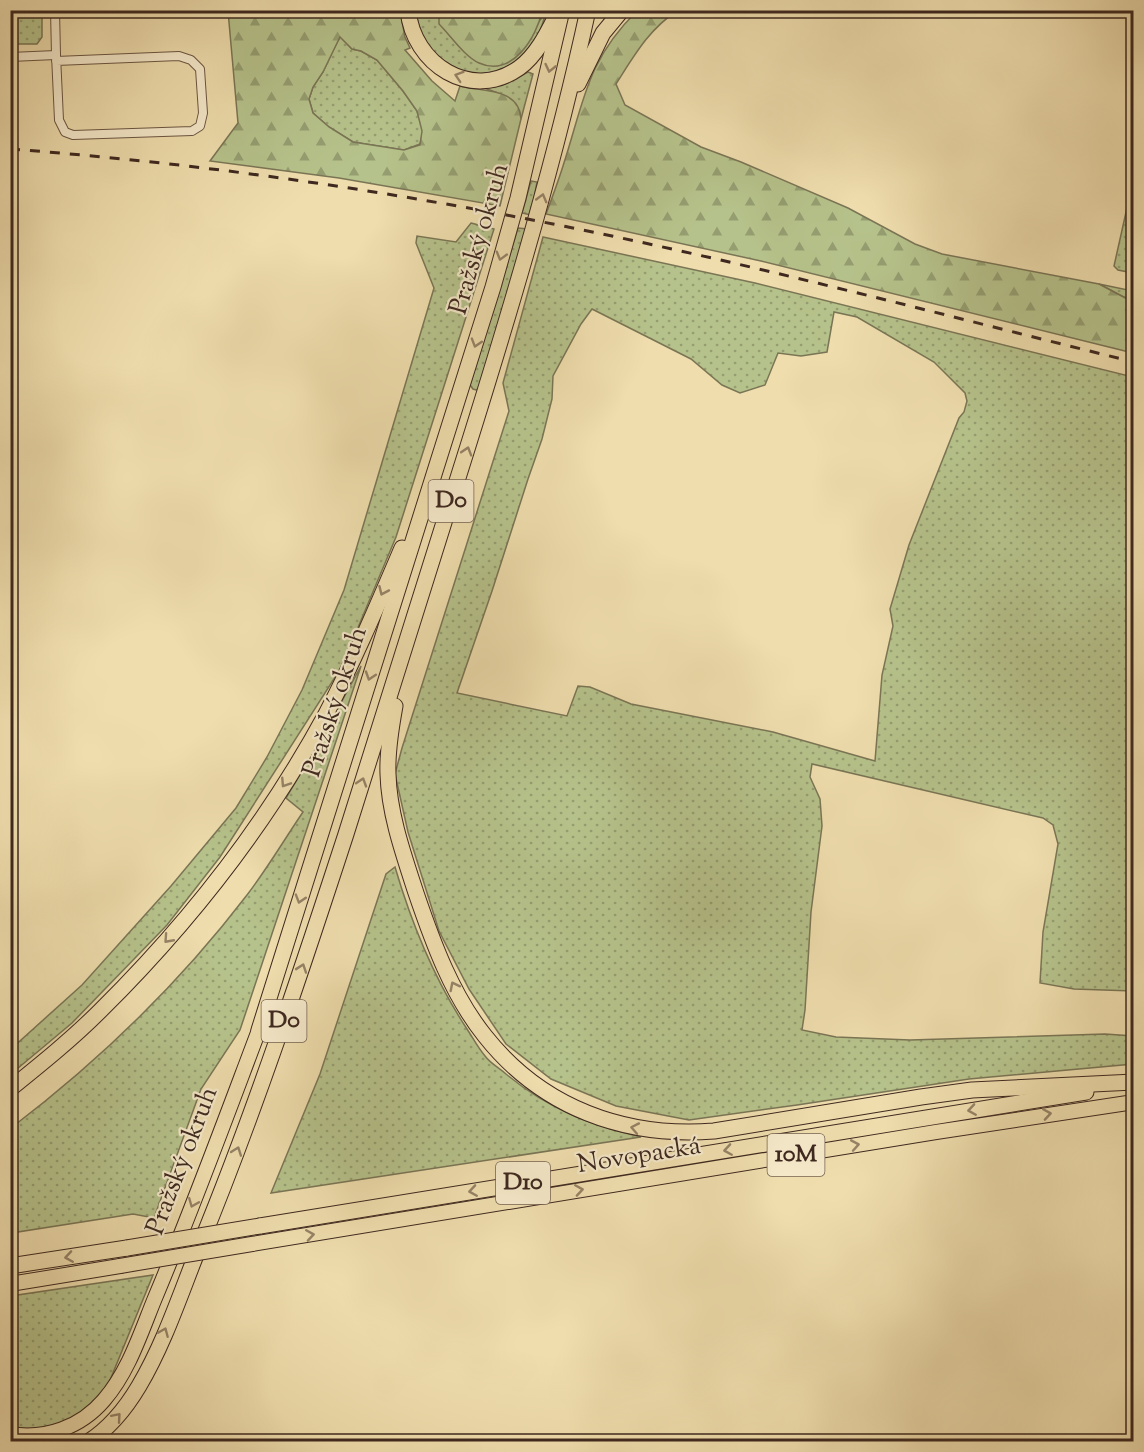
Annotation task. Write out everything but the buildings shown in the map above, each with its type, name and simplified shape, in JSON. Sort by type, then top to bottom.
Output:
[{"type":"highway","points":[[408,10],[413,34],[429,59],[448,73],[464,79],[480,80],[498,78],[521,67],[535,52],[561,10]]},
{"type":"highway","name":"Pražský okruh","points":[[10,1434],[39,1435],[64,1429],[90,1414],[110,1393],[127,1362],[207,1170],[259,1030],[468,372],[518,198],[561,10]]},
{"type":"highway","name":"Pražský okruh","points":[[88,1442],[113,1422],[140,1385],[162,1338],[214,1211],[268,1065],[310,944],[406,648],[509,314],[561,129],[588,10]]},
{"type":"highway","points":[[561,129],[594,48],[622,10]]},
{"type":"highway","points":[[10,1089],[55,1052],[141,968],[179,926],[257,824],[299,761],[346,675],[439,460]]},
{"type":"highway","points":[[406,648],[391,726],[388,774],[398,833],[415,891],[433,942],[464,1004],[485,1036],[524,1076],[551,1095],[599,1118],[624,1126],[657,1132],[688,1133],[714,1131],[921,1096],[972,1090],[1134,1084]]},
{"type":"highway","name":"Novopacká","points":[[10,1266],[1134,1084]]},
{"type":"highway","name":"Novopacká","points":[[10,1284],[948,1130],[1134,1102]]},
{"type":"highway","points":[[10,1290],[42,1278]]},
{"type":"street","points":[[10,57],[56,58],[179,56],[186,58],[200,69],[203,113],[200,126],[192,131],[73,135],[65,132],[59,120],[56,58],[55,10]]},
{"type":"green space","points":[[439,10],[542,11],[535,32],[521,52],[502,65],[491,66],[473,60],[463,51],[439,24]]},
{"type":"green space","points":[[10,11],[42,11],[42,37],[37,44],[11,44]]},
{"type":"green space","points":[[228,11],[400,11],[405,37],[410,48],[405,50],[432,81],[455,101],[460,86],[507,96],[519,109],[521,119],[500,206],[339,178],[210,161],[238,123]],"holes":[[[340,37],[352,49],[377,60],[403,91],[417,111],[422,131],[420,145],[404,150],[353,142],[329,127],[313,113],[309,99],[313,87]]]},
{"type":"green space","points":[[416,11],[439,11],[440,24],[465,52],[480,62],[499,65],[541,19],[542,11],[546,11],[536,38],[520,58],[500,70],[479,74],[457,70],[439,58],[424,39]]},
{"type":"green space","points":[[637,11],[677,11],[650,35],[616,84],[625,105],[701,147],[848,208],[915,244],[942,254],[1099,284],[1133,302],[1133,353],[761,261],[546,214],[582,102],[597,65],[620,29]]},
{"type":"green space","points":[[340,36],[352,49],[377,60],[403,91],[417,111],[423,131],[420,144],[404,150],[353,142],[329,127],[313,113],[309,99],[313,87],[323,72]]},
{"type":"green space","points":[[528,72],[533,74],[521,119],[517,106],[513,102],[484,88],[505,84]]},
{"type":"green space","points":[[531,181],[537,182],[531,215],[522,213]]},
{"type":"green space","points":[[1133,181],[1133,273],[1118,270],[1114,266]]},
{"type":"green space","points":[[471,223],[494,229],[396,537],[341,668],[220,857],[167,925],[72,1023],[11,1074],[11,1049],[82,985],[171,886],[236,808],[267,757],[302,690],[344,590],[434,288],[416,243],[417,236],[456,242]]},
{"type":"green space","points":[[518,228],[527,229],[480,388],[476,390],[470,385]]},
{"type":"green space","points":[[543,237],[755,283],[1133,377],[1133,991],[1074,989],[1040,983],[1043,932],[1058,844],[1053,825],[1043,818],[812,764],[810,777],[820,799],[822,826],[811,912],[802,1030],[836,1037],[910,1040],[1105,1034],[1133,1036],[1133,1064],[969,1079],[689,1120],[616,1106],[551,1079],[506,1044],[469,989],[439,931],[408,832],[395,774],[509,411],[503,383]],"holes":[[[592,309],[691,359],[722,385],[740,393],[765,385],[778,353],[801,356],[827,352],[834,312],[857,317],[934,362],[965,393],[967,401],[964,412],[959,418],[909,545],[890,609],[893,626],[882,675],[875,761],[773,732],[631,704],[590,687],[578,686],[567,716],[457,693],[542,439],[552,399],[553,376],[581,324]]]},
{"type":"green space","points":[[1099,284],[1133,291],[1133,302]]},
{"type":"green space","points":[[361,666],[240,1030],[201,1089],[154,1218],[133,1214],[11,1233],[11,1128],[75,1076],[136,1020],[194,960],[247,895],[303,812],[286,798]]},
{"type":"green space","points":[[395,867],[409,910],[434,971],[455,1010],[487,1059],[537,1097],[553,1106],[603,1127],[641,1137],[271,1193],[320,1074],[386,874]]},
{"type":"green space","points":[[153,1275],[108,1385],[82,1415],[46,1429],[11,1428],[11,1296]]},
{"type":"railway","points":[[10,149],[151,162],[290,179],[430,201],[568,227],[710,258],[1134,362]]}]
